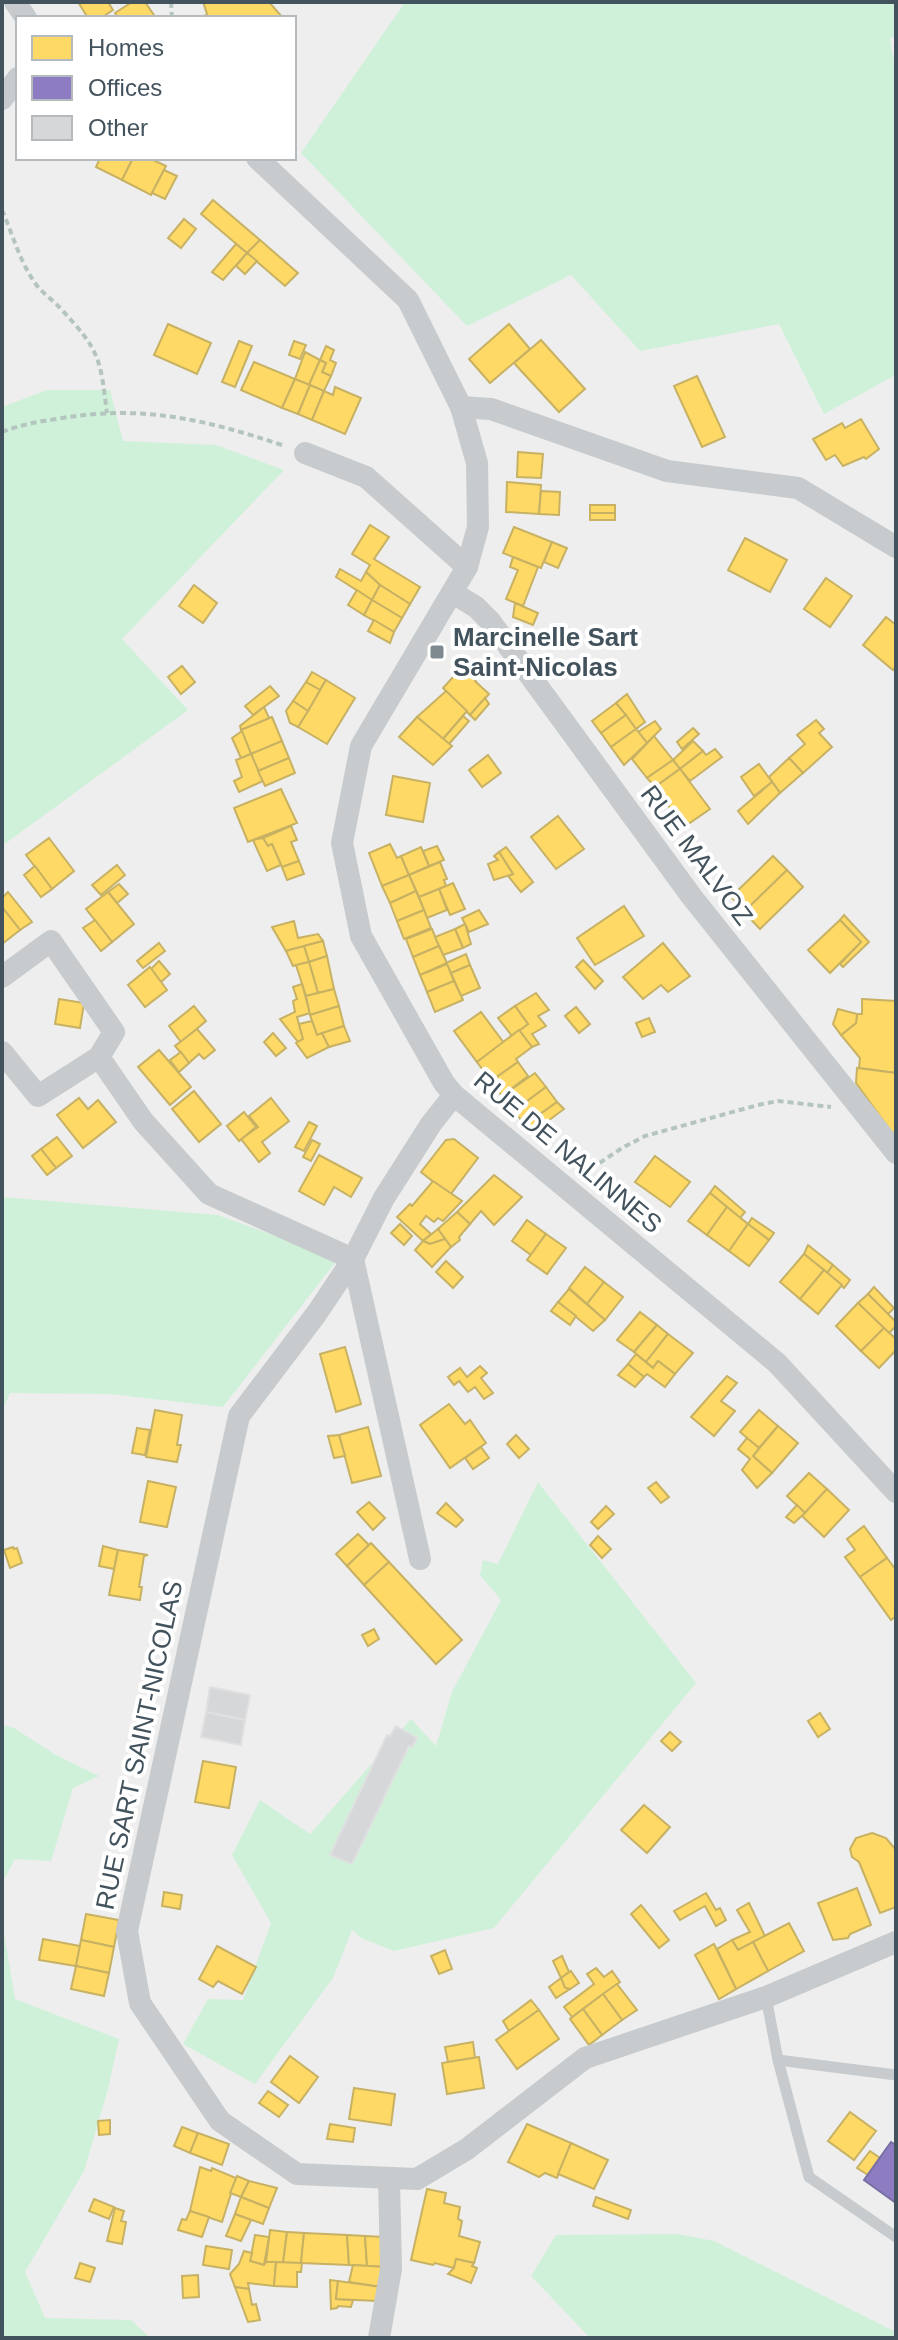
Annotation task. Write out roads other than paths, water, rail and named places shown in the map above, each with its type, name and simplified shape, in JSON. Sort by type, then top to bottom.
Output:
[{"type":"street","points":[[2,99],[16,81]]},
{"type":"street","name":"RUE DE NALINNES","points":[[259,160],[408,300],[461,407],[477,463],[478,527],[467,567],[361,746],[342,843],[361,936],[444,1083],[454,1095],[777,1363],[896,1492]]},
{"type":"street","points":[[461,407],[491,409],[667,471],[798,488],[896,547]]},
{"type":"street","points":[[305,453],[366,477],[467,567]]},
{"type":"street","name":"RUE MALVOZ","points":[[453,593],[476,607],[490,621],[692,897],[896,1153]]},
{"type":"street","points":[[2,977],[51,941],[114,1032],[99,1057],[38,1096],[2,1052]]},
{"type":"street","points":[[99,1057],[143,1121],[209,1194],[353,1259],[420,1559]]},
{"type":"street","name":"RUE SART SAINT-NICOLAS","points":[[454,1095],[431,1124],[384,1198],[353,1259],[317,1313],[239,1416],[127,1931],[140,2003],[220,2121],[297,2174],[417,2179],[467,2149],[585,2058],[766,1997],[896,1942]]},
{"type":"street","points":[[379,2338],[391,2269],[389,2178]]},
{"type":"lane","points":[[766,1997],[778,2060],[809,2177],[896,2237]]},
{"type":"lane","points":[[778,2060],[896,2075]]},
{"type":"place","name":"Marcinelle Sart Saint-Nicolas","points":[[437,652]]}]
